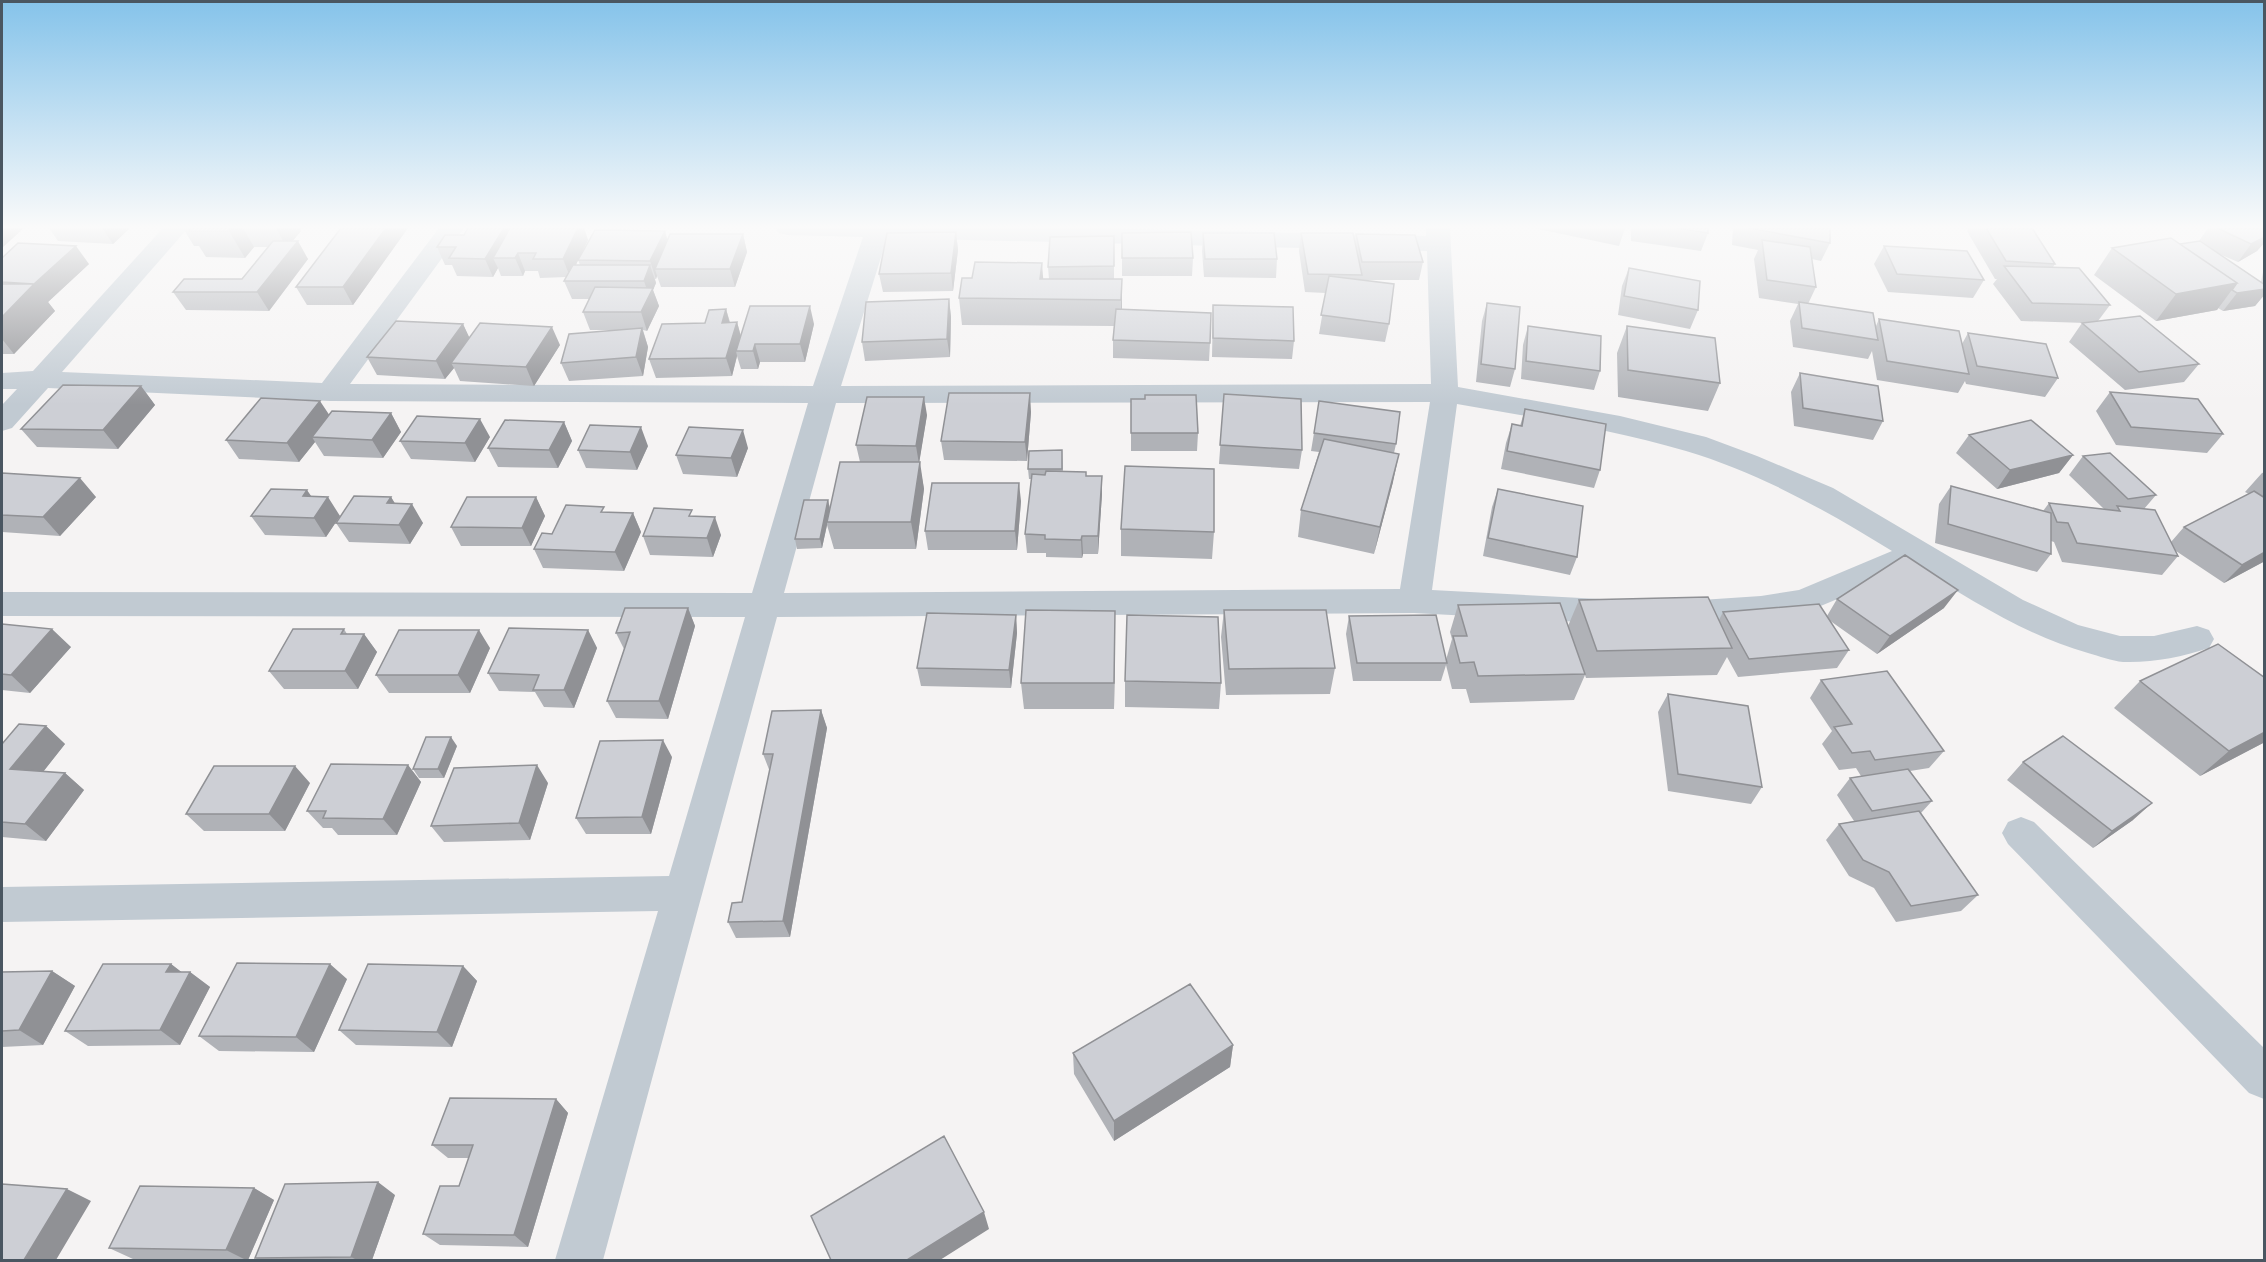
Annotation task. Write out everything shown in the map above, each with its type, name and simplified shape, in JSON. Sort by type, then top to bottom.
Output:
[{"type":"street","points":[[2,422],[122,287]]},
{"type":"street","points":[[330,392],[409,287]]},
{"type":"street","points":[[579,1260],[824,395],[859,287]]},
{"type":"street","points":[[1414,601],[1445,393],[1440,287]]},
{"type":"street","points":[[2,381],[38,379],[330,392],[553,395],[1445,393],[1620,425],[1696,444],[1822,495],[2012,609],[2070,635],[2120,649],[2154,649],[2197,639]]},
{"type":"street","points":[[2,604],[764,605],[1414,601],[1680,614],[1761,608],[1804,601],[1920,552]]},
{"type":"street","points":[[2021,832],[2265,1077]]},
{"type":"street","points":[[2,904],[682,893]]},
{"type":"building","points":[[2,287],[31,287],[2,317]]},
{"type":"building","points":[[177,287],[261,287],[257,292],[173,292]]},
{"type":"building","points":[[595,287],[653,288],[641,312],[583,312]]},
{"type":"building","points":[[961,287],[1122,287],[1121,300],[959,298]]},
{"type":"building","points":[[1327,287],[1394,287],[1389,324],[1321,315]]},
{"type":"building","points":[[1626,287],[1700,287],[1698,310],[1624,296]]},
{"type":"building","points":[[2020,287],[2095,287],[2110,305],[2032,303]]},
{"type":"building","points":[[2166,287],[2215,287],[2176,294]]},
{"type":"building","points":[[2234,287],[2265,287],[2265,289],[2237,293],[2232,290]]},
{"type":"building","points":[[949,299],[947,339],[862,342],[866,302]]},
{"type":"building","points":[[1799,302],[1873,313],[1878,340],[1802,328]]},
{"type":"building","points":[[1487,303],[1520,307],[1515,369],[1481,364]]},
{"type":"building","points":[[1213,305],[1293,307],[1294,341],[1213,338]]},
{"type":"building","points":[[750,306],[810,306],[800,344],[755,344],[753,351],[736,351]]},
{"type":"building","points":[[726,309],[722,323],[737,322],[726,358],[649,359],[662,324],[705,323],[709,310]]},
{"type":"building","points":[[1116,309],[1211,313],[1210,343],[1113,340]]},
{"type":"building","points":[[2140,316],[2199,364],[2139,372],[2082,323]]},
{"type":"building","points":[[1879,319],[1959,331],[1969,374],[1887,361]]},
{"type":"building","points":[[396,321],[463,324],[436,361],[367,357]]},
{"type":"building","points":[[480,323],[552,327],[526,367],[451,363]]},
{"type":"building","points":[[1528,326],[1601,336],[1600,371],[1526,361]]},
{"type":"building","points":[[1627,326],[1715,338],[1720,383],[1628,370]]},
{"type":"building","points":[[642,328],[636,357],[561,363],[569,334]]},
{"type":"building","points":[[1968,333],[2046,344],[2058,378],[1977,366]]},
{"type":"building","points":[[1800,373],[1878,386],[1883,421],[1803,408]]},
{"type":"building","points":[[63,385],[141,386],[103,430],[21,429]]},
{"type":"building","points":[[2110,392],[2198,399],[2223,434],[2131,427]]},
{"type":"building","points":[[949,393],[1030,393],[1025,442],[941,441]]},
{"type":"building","points":[[1224,394],[1301,399],[1302,450],[1220,445]]},
{"type":"building","points":[[1145,395],[1196,395],[1198,433],[1131,433],[1131,399],[1145,399]]},
{"type":"building","points":[[867,397],[924,397],[916,446],[856,445]]},
{"type":"building","points":[[261,398],[320,401],[287,443],[226,440]]},
{"type":"building","points":[[1319,401],[1400,412],[1396,444],[1314,433]]},
{"type":"building","points":[[1525,409],[1606,424],[1600,470],[1507,451],[1512,424],[1522,426]]},
{"type":"building","points":[[332,411],[391,413],[372,440],[312,437]]},
{"type":"building","points":[[417,416],[480,419],[465,443],[400,441]]},
{"type":"building","points":[[505,420],[564,422],[549,450],[488,448]]},
{"type":"building","points":[[2031,420],[2073,455],[2010,470],[1969,435]]},
{"type":"building","points":[[590,425],[641,427],[630,452],[578,450]]},
{"type":"building","points":[[689,427],[743,430],[731,458],[676,455]]},
{"type":"building","points":[[1324,439],[1399,454],[1380,527],[1301,510]]},
{"type":"building","points":[[1062,450],[1062,469],[1028,469],[1029,451]]},
{"type":"building","points":[[2110,453],[2156,495],[2128,499],[2083,456]]},
{"type":"building","points":[[840,462],[920,462],[911,522],[827,522]]},
{"type":"building","points":[[1125,466],[1214,469],[1214,532],[1121,529]]},
{"type":"building","points":[[1046,471],[1086,472],[1086,476],[1102,476],[1098,536],[1082,536],[1081,540],[1045,539],[1045,535],[1025,534],[1032,474],[1045,475]]},
{"type":"building","points":[[2,473],[80,478],[43,517],[2,515]]},
{"type":"building","points":[[932,483],[1019,483],[1015,531],[925,531]]},
{"type":"building","points":[[1951,486],[2051,513],[2051,554],[1948,524]]},
{"type":"building","points":[[271,489],[307,490],[303,496],[328,497],[314,518],[251,516]]},
{"type":"building","points":[[1498,489],[1583,506],[1577,557],[1488,538]]},
{"type":"building","points":[[2254,491],[2265,498],[2265,552],[2242,565],[2184,527]]},
{"type":"building","points":[[354,496],[391,497],[387,503],[412,504],[399,525],[336,523]]},
{"type":"building","points":[[467,497],[536,497],[522,528],[451,527]]},
{"type":"building","points":[[804,500],[828,500],[820,539],[795,539]]},
{"type":"building","points":[[2049,503],[2120,511],[2117,506],[2155,510],[2178,556],[2077,543],[2068,523],[2057,522]]},
{"type":"building","points":[[566,505],[604,507],[601,512],[633,513],[615,552],[534,549],[542,533],[552,534]]},
{"type":"building","points":[[654,508],[692,510],[689,516],[715,517],[707,538],[643,536]]},
{"type":"building","points":[[1905,555],[1958,590],[1890,636],[1837,599]]},
{"type":"building","points":[[1708,597],[1732,648],[1597,651],[1579,600]]},
{"type":"building","points":[[1560,603],[1585,674],[1478,676],[1474,662],[1460,663],[1453,636],[1467,636],[1458,605]]},
{"type":"building","points":[[1819,604],[1849,650],[1749,659],[1723,612]]},
{"type":"building","points":[[625,608],[688,608],[659,701],[607,701],[630,632],[616,633]]},
{"type":"building","points":[[1026,610],[1115,611],[1114,683],[1021,683]]},
{"type":"building","points":[[1224,610],[1326,610],[1335,668],[1229,669]]},
{"type":"building","points":[[927,613],[1016,615],[1009,670],[917,668]]},
{"type":"building","points":[[1127,615],[1218,617],[1221,683],[1125,681]]},
{"type":"building","points":[[1436,615],[1447,663],[1357,663],[1349,616]]},
{"type":"building","points":[[2,624],[52,629],[11,675],[2,674]]},
{"type":"building","points":[[509,628],[588,630],[564,690],[533,690],[539,675],[488,673]]},
{"type":"building","points":[[293,629],[344,629],[341,634],[364,634],[345,671],[269,671]]},
{"type":"building","points":[[399,630],[479,630],[458,675],[376,675]]},
{"type":"building","points":[[2218,644],[2265,678],[2265,732],[2229,751],[2140,681]]},
{"type":"building","points":[[1887,671],[1944,751],[1875,760],[1870,751],[1852,753],[1834,727],[1852,724],[1821,680]]},
{"type":"building","points":[[1668,694],[1748,706],[1762,787],[1678,774]]},
{"type":"building","points":[[821,710],[783,921],[728,922],[732,903],[742,902],[773,754],[763,754],[772,711]]},
{"type":"building","points":[[19,724],[46,726],[10,769],[65,773],[25,824],[2,822],[2,744]]},
{"type":"building","points":[[2063,736],[2152,803],[2112,831],[2023,762]]},
{"type":"building","points":[[426,737],[451,737],[438,769],[413,769]]},
{"type":"building","points":[[663,740],[642,817],[576,818],[600,741]]},
{"type":"building","points":[[331,764],[408,765],[383,819],[323,818],[326,811],[307,811]]},
{"type":"building","points":[[537,765],[519,823],[431,826],[454,768]]},
{"type":"building","points":[[214,766],[295,766],[269,814],[186,814]]},
{"type":"building","points":[[1908,769],[1932,801],[1872,811],[1850,778]]},
{"type":"building","points":[[1919,811],[1978,895],[1911,906],[1889,872],[1863,860],[1839,824]]},
{"type":"building","points":[[237,963],[330,964],[296,1037],[199,1036]]},
{"type":"building","points":[[103,964],[171,964],[166,972],[190,972],[160,1030],[65,1031]]},
{"type":"building","points":[[368,964],[463,966],[437,1032],[339,1030]]},
{"type":"building","points":[[52,971],[19,1030],[2,1031],[2,972]]},
{"type":"building","points":[[1190,984],[1233,1045],[1114,1121],[1073,1053]]},
{"type":"building","points":[[450,1098],[556,1099],[514,1235],[423,1234],[440,1186],[459,1186],[473,1145],[432,1145]]},
{"type":"building","points":[[944,1136],[984,1212],[907,1260],[831,1260],[811,1216]]},
{"type":"building","points":[[378,1182],[351,1257],[255,1258],[285,1184]]},
{"type":"building","points":[[2,1184],[67,1189],[24,1260],[2,1260]]},
{"type":"building","points":[[140,1186],[254,1188],[226,1250],[109,1248]]}]
